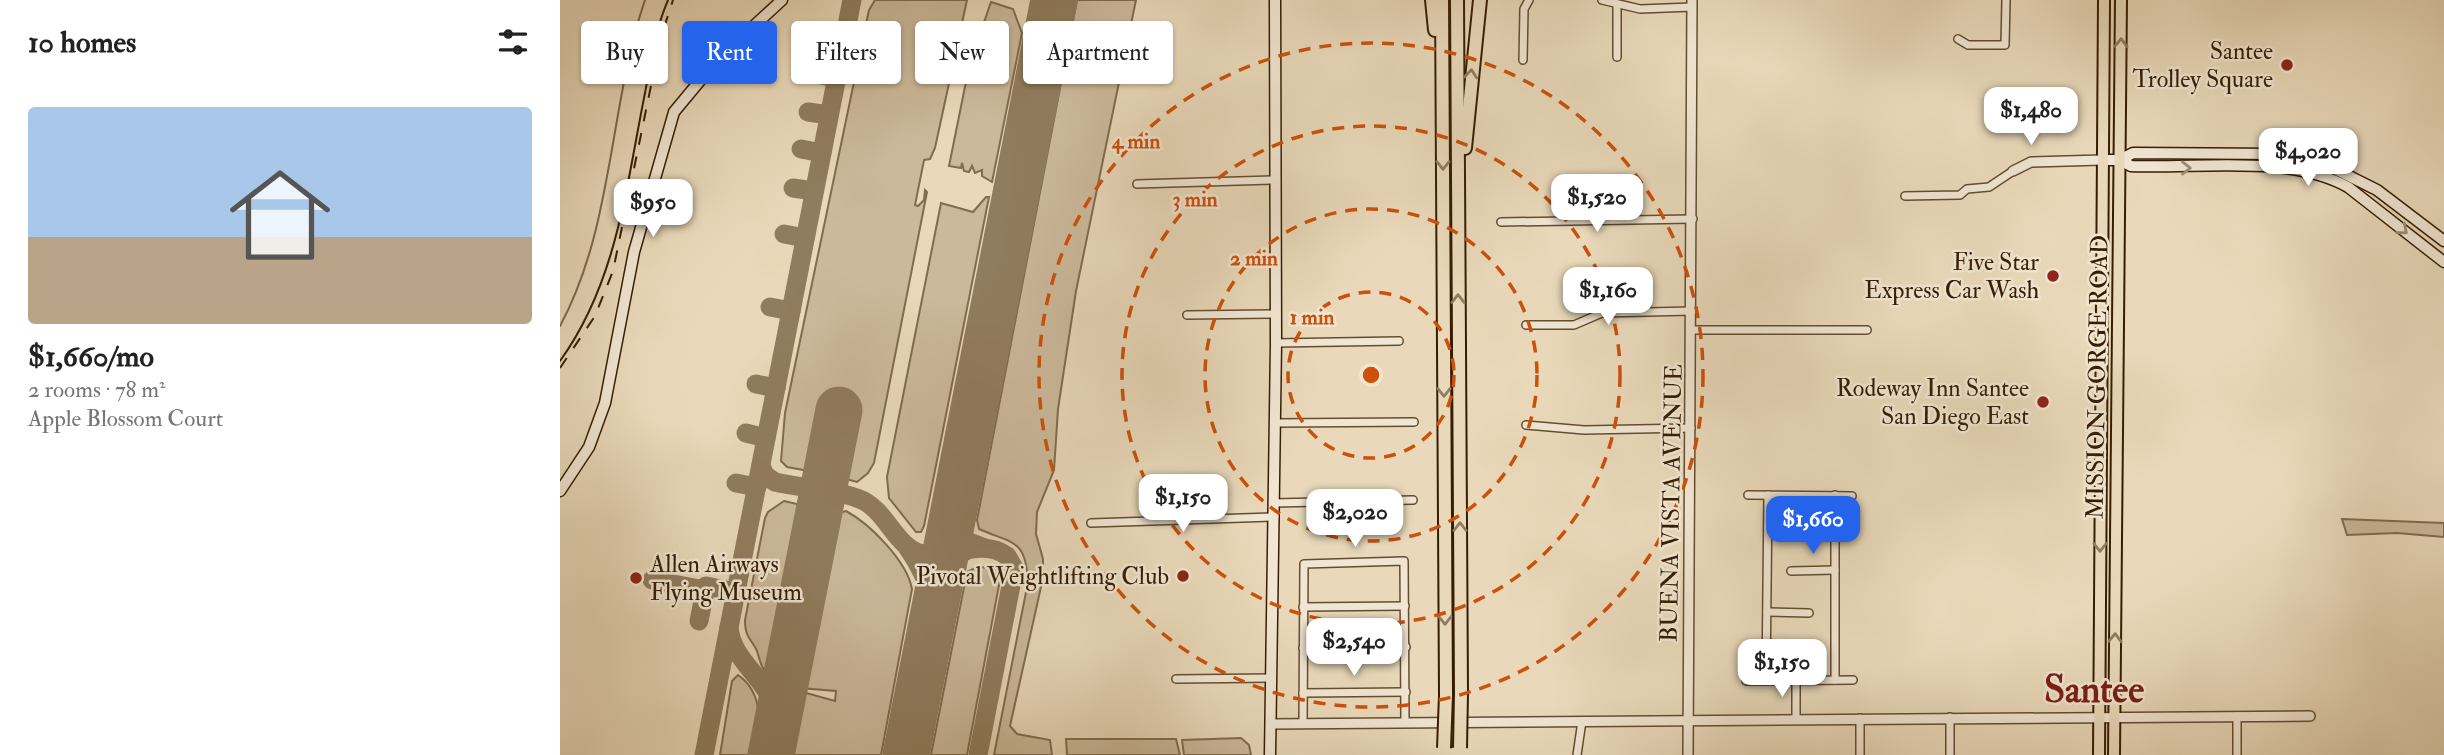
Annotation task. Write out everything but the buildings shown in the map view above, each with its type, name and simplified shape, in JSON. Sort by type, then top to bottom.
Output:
[{"type":"highway","points":[[1432,0],[1443,97]]},
{"type":"highway","points":[[1442,0],[1446,695],[1444,752]]},
{"type":"highway","points":[[1457,0],[1460,752]]},
{"type":"highway","points":[[1458,264],[1462,175],[1480,0]]},
{"type":"main road","points":[[560,491],[589,447],[605,403],[634,253],[674,112],[718,59],[782,0]]},
{"type":"main road","points":[[1270,755],[1275,517],[1275,0]]},
{"type":"main road","name":"MISSION GORGE ROAD","points":[[2099,755],[2104,0]]},
{"type":"main road","name":"MISSION GORGE ROAD","points":[[2114,755],[2121,0]]},
{"type":"main road","points":[[2102,160],[2120,160],[2133,153],[2281,154],[2315,159],[2343,170],[2377,190],[2444,242]]},
{"type":"main road","points":[[2120,160],[2131,166],[2279,167],[2333,179],[2348,187],[2444,262]]},
{"type":"street","points":[[1523,60],[1524,9],[1529,0]]},
{"type":"street","points":[[1602,0],[1640,9],[1692,4]]},
{"type":"street","points":[[1958,39],[1968,45],[2005,45],[2006,0]]},
{"type":"street","name":"BUENA VISTA AVENUE","points":[[1688,755],[1693,219],[1692,4]]},
{"type":"street","points":[[1617,5],[1617,57]]},
{"type":"street","points":[[1905,196],[1960,195],[1967,189],[1989,187],[2031,162],[2102,160]]},
{"type":"street","points":[[1137,184],[1275,180]]},
{"type":"street","points":[[1501,222],[1693,219]]},
{"type":"street","points":[[1526,325],[1574,325],[1602,313],[1692,311]]},
{"type":"street","points":[[1188,315],[1275,314]]},
{"type":"street","points":[[1692,330],[1867,330]]},
{"type":"street","points":[[1276,343],[1399,341]]},
{"type":"street","points":[[1275,423],[1413,422]]},
{"type":"street","points":[[1526,425],[1584,430],[1691,428]]},
{"type":"street","points":[[1748,495],[1852,496]]},
{"type":"street","points":[[1766,681],[1768,495]]},
{"type":"street","points":[[1835,495],[1835,680]]},
{"type":"street","points":[[1273,503],[1413,500]]},
{"type":"street","points":[[1091,523],[1275,517]]},
{"type":"street","points":[[1768,528],[1809,528]]},
{"type":"street","points":[[1303,723],[1304,564],[1404,561],[1405,722]]},
{"type":"street","points":[[1791,570],[1835,570]]},
{"type":"street","points":[[1303,607],[1405,606]]},
{"type":"street","points":[[1767,612],[1810,613]]},
{"type":"street","points":[[1303,648],[1406,647]]},
{"type":"street","points":[[1176,679],[1272,678]]},
{"type":"street","points":[[1746,681],[1853,680]]},
{"type":"street","points":[[1796,681],[1796,718]]},
{"type":"street","points":[[1303,693],[1406,692]]},
{"type":"street","points":[[2236,716],[2237,755]]},
{"type":"street","points":[[1271,724],[2310,716]]},
{"type":"street","points":[[1950,717],[1950,755]]},
{"type":"street","points":[[1860,718],[1860,755]]},
{"type":"street","points":[[1577,755],[1582,720]]},
{"type":"shaded area","points":[[875,0],[967,0],[962,21],[915,21],[915,84],[949,84],[935,148],[930,159],[924,160],[915,205],[918,206],[924,200],[925,190],[927,192],[874,463],[868,473],[857,482],[842,478],[852,407],[829,402],[825,408],[809,471],[787,467],[781,461],[785,413],[854,84],[901,84],[901,21],[867,21]]},
{"type":"shaded area","points":[[1077,0],[1136,0],[1132,21],[1073,21]]},
{"type":"shaded area","points":[[991,2],[1013,9],[1022,33],[992,182],[982,176],[982,170],[975,173],[972,166],[969,172],[964,171],[962,163],[961,168],[949,166],[966,84],[1009,84],[1009,21],[984,21]]},
{"type":"shaded area","points":[[1061,84],[1119,84],[1076,291],[1058,409],[1054,470],[1037,512],[1036,534],[1043,559],[1043,578],[1010,726],[1017,734],[1050,740],[1052,755],[994,755],[1028,582],[1027,568],[1024,557],[1015,545],[979,529],[977,520]]},
{"type":"shaded area","points":[[989,197],[924,526],[921,532],[916,532],[889,498],[887,477],[941,203],[973,212]]},
{"type":"shaded area","points":[[784,501],[797,504],[800,522],[768,677],[747,635],[745,620],[765,518],[768,512]]},
{"type":"shaded area","points":[[846,511],[886,544],[903,567],[912,589],[881,755],[787,755],[799,691],[835,701],[836,691],[800,688],[833,520],[839,513]]},
{"type":"shaded area","points":[[2342,519],[2444,523],[2444,537],[2397,533],[2347,535]]},
{"type":"shaded area","points":[[977,567],[994,568],[1000,580],[967,755],[931,755],[967,572]]},
{"type":"shaded area","points":[[738,675],[747,683],[757,701],[759,722],[755,755],[720,755],[732,681]]},
{"type":"shaded area","points":[[1241,738],[1249,745],[1251,755],[1184,755],[1182,740]]},
{"type":"shaded area","points":[[1066,739],[1176,739],[1180,755],[1067,755]]},
{"type":"waterway","points":[[560,326],[578,288],[591,248],[624,81],[645,0]]},
{"type":"taxiway","points":[[704,755],[852,0]]},
{"type":"taxiway","points":[[808,112],[829,115]]},
{"type":"taxiway","points":[[801,149],[822,153]]},
{"type":"taxiway","points":[[793,188],[814,191]]},
{"type":"taxiway","points":[[784,234],[805,238]]},
{"type":"taxiway","points":[[770,307],[791,311]]},
{"type":"taxiway","points":[[756,384],[776,388]]},
{"type":"taxiway","points":[[746,433],[766,438]]},
{"type":"taxiway","points":[[966,453],[954,520],[966,541],[985,548]]},
{"type":"taxiway","points":[[761,466],[765,475],[775,482],[833,492],[864,501],[880,514],[899,538],[914,551],[933,555],[988,548],[1007,556],[1014,568],[1013,575],[978,755]]},
{"type":"taxiway","points":[[736,483],[757,487]]},
{"type":"taxiway","points":[[907,547],[926,581],[932,609],[920,675]]},
{"type":"taxiway","points":[[937,603],[947,565],[966,551]]},
{"type":"taxiway","points":[[652,580],[705,590]]},
{"type":"taxiway","points":[[699,621],[706,586],[736,592]]},
{"type":"taxiway","points":[[729,627],[737,651],[773,704],[776,721],[770,755]]},
{"type":"runway","points":[[906,755],[1054,0]]},
{"type":"runway","points":[[771,755],[839,410]]},
{"type":"tram line","points":[[560,361],[595,299],[617,233],[654,46],[668,0]]},
{"type":"railway","points":[[560,368],[595,316],[613,271],[661,37],[673,0]]},
{"type":"place","name":"Santee Trolley Square","points":[[2287,65]]},
{"type":"place","name":"Five Star Express Car Wash","points":[[2053,276]]},
{"type":"place","name":"Rodeway Inn Santee San Diego East","points":[[2043,402]]},
{"type":"place","name":"Pivotal Weightlifting Club","points":[[1183,576]]},
{"type":"place","name":"Allen Airways Flying Museum","points":[[636,578]]},
{"type":"district","name":"Santee","points":[[2094,689]]}]
